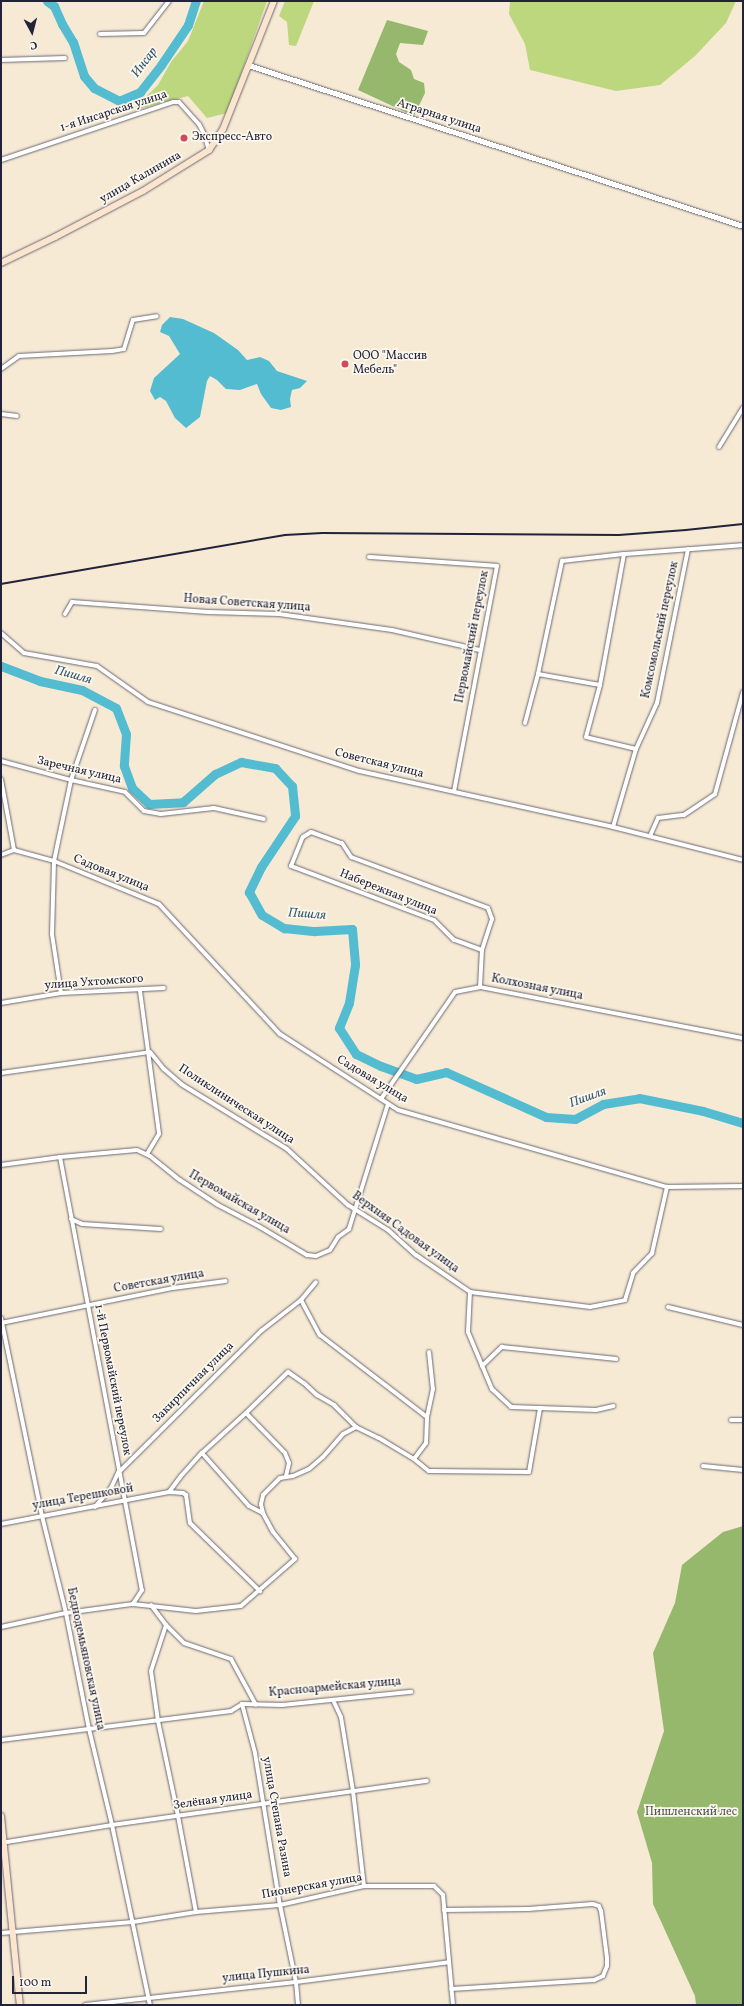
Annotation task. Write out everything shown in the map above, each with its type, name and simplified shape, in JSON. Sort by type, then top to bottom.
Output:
[{"type":"main road","name":"улица Калинина","points":[[1,262],[55,237],[143,191],[209,150],[223,129],[274,1]]},
{"type":"main road","points":[[1,1816],[20,2005]]},
{"type":"street","points":[[100,34],[144,33],[169,1]]},
{"type":"street","points":[[1,60],[65,58]]},
{"type":"street","name":"Аграрная улица","points":[[248,65],[743,226]]},
{"type":"street","name":"1-я Инсарская улица","points":[[1,160],[173,102],[179,102],[199,124],[209,150]]},
{"type":"street","points":[[1,369],[18,356],[112,351],[124,349],[132,320],[157,316]]},
{"type":"street","points":[[719,447],[743,408]]},
{"type":"street","points":[[1,414],[17,416]]},
{"type":"street","points":[[525,723],[538,674],[562,561],[624,554],[743,545]]},
{"type":"street","name":"Комсомольский переулок","points":[[614,827],[636,749],[657,703],[688,549]]},
{"type":"street","points":[[624,554],[600,685],[586,737],[636,749]]},
{"type":"street","name":"Первомайский переулок","points":[[369,557],[497,566],[454,791]]},
{"type":"street","name":"Новая Советская улица","points":[[65,614],[72,602],[208,612],[279,614],[392,630],[480,650]]},
{"type":"street","name":"Советская улица","points":[[1,633],[24,653],[97,666],[148,702],[351,769],[614,827],[743,860]]},
{"type":"street","points":[[538,674],[600,685]]},
{"type":"street","points":[[650,836],[658,818],[684,815],[714,794],[743,692]]},
{"type":"street","points":[[61,993],[52,934],[54,861],[71,780],[95,710]]},
{"type":"street","name":"Заречная улица","points":[[1,761],[71,780],[125,792],[144,811],[161,814],[214,808],[264,819]]},
{"type":"street","points":[[1,780],[14,850],[1,855]]},
{"type":"street","name":"Набережная улица","points":[[311,832],[342,843],[351,857],[488,908],[492,919],[482,950],[454,940],[434,920],[291,866],[303,838],[311,832]]},
{"type":"street","name":"Садовая улица","points":[[14,850],[54,861],[159,904],[280,1034],[398,1110],[667,1187],[743,1186]]},
{"type":"street","points":[[480,987],[482,950]]},
{"type":"street","name":"Колхозная улица","points":[[381,1099],[455,992],[480,987],[743,1038]]},
{"type":"street","name":"улица Ухтомского","points":[[1,1003],[61,993],[140,991],[164,988]]},
{"type":"street","points":[[140,991],[159,1134],[147,1154]]},
{"type":"street","points":[[1,1073],[148,1052]]},
{"type":"street","name":"Поликлиническая улица","points":[[148,1052],[150,1052],[164,1069],[181,1084],[288,1149],[317,1177]]},
{"type":"street","points":[[355,1210],[388,1104]]},
{"type":"street","name":"Первомайская улица","points":[[1,1165],[60,1157],[137,1150],[147,1154],[180,1180],[218,1205],[260,1227],[307,1255],[316,1256],[330,1250],[338,1237],[349,1229],[355,1210]]},
{"type":"street","name":"1-й Первомайский переулок","points":[[60,1157],[118,1473],[142,1590],[132,1604]]},
{"type":"street","name":"Верхняя Садовая улица","points":[[317,1177],[355,1210],[388,1230],[416,1255],[470,1292],[590,1307],[625,1300],[633,1274],[652,1253],[667,1187]]},
{"type":"street","points":[[71,1219],[82,1224],[161,1230]]},
{"type":"street","name":"Советская улица","points":[[2,1323],[173,1288],[226,1281]]},
{"type":"street","name":"Закирпичная улица","points":[[95,1507],[111,1488],[118,1473],[261,1331],[301,1300],[316,1282]]},
{"type":"street","points":[[470,1292],[468,1332],[492,1389],[511,1407],[596,1410],[614,1406]]},
{"type":"street","points":[[301,1300],[320,1335],[427,1417]]},
{"type":"street","points":[[668,1307],[743,1326]]},
{"type":"street","name":"Беднодемьяновская улица","points":[[1,1318],[42,1516],[66,1613],[89,1729],[112,1825],[150,2005]]},
{"type":"street","points":[[482,1366],[502,1347],[616,1359]]},
{"type":"street","points":[[414,1459],[426,1443],[427,1417],[433,1389],[429,1352]]},
{"type":"street","points":[[169,1492],[202,1453],[246,1414],[288,1372],[304,1383],[317,1395],[334,1405],[356,1427],[379,1438],[414,1459],[429,1471],[529,1472],[540,1408]]},
{"type":"street","points":[[246,1414],[285,1453],[290,1463],[286,1476]]},
{"type":"street","points":[[731,1420],[743,1420]]},
{"type":"street","points":[[1,1627],[66,1613],[132,1604],[196,1611],[242,1606],[295,1559],[273,1532],[263,1513],[261,1504],[263,1495],[280,1478],[293,1476],[309,1469],[323,1457],[343,1434],[356,1427]]},
{"type":"street","points":[[202,1453],[250,1506],[263,1513]]},
{"type":"street","points":[[703,1466],[743,1470]]},
{"type":"street","points":[[169,1492],[183,1493],[186,1495],[190,1523],[260,1591]]},
{"type":"street","name":"улица Терешковой","points":[[1,1524],[124,1502],[169,1492]]},
{"type":"street","points":[[151,1605],[166,1625],[184,1643],[231,1659],[256,1705]]},
{"type":"street","points":[[166,1625],[151,1671],[158,1720],[196,1912]]},
{"type":"street","name":"Красноармейская улица","points":[[1,1740],[232,1711],[242,1704],[282,1705],[411,1692]]},
{"type":"street","points":[[333,1700],[341,1717],[353,1791],[364,1886]]},
{"type":"street","name":"улица Степана Разина","points":[[242,1704],[255,1753],[280,1905],[296,1982],[298,2005]]},
{"type":"street","name":"Зелёная улица","points":[[3,1843],[112,1825],[427,1781]]},
{"type":"street","name":"Пионерская улица","points":[[1,1933],[133,1922],[196,1912],[280,1905],[364,1886],[434,1886],[443,1895],[453,2005]]},
{"type":"street","points":[[444,1910],[528,1909],[593,1904],[599,1906],[607,1958],[607,1966],[603,1976],[594,1980],[451,1989]]},
{"type":"street","name":"улица Пушкина","points":[[84,2005],[296,1982],[449,1962]]},
{"type":"green space","points":[[204,1],[267,1],[227,113],[207,118],[188,96],[131,111],[158,85],[171,62],[188,41]]},
{"type":"green space","points":[[285,1],[314,1],[296,46],[289,45],[287,22],[279,16]]},
{"type":"green space","points":[[510,1],[736,1],[726,23],[695,56],[660,85],[616,91],[530,70],[525,44],[509,14]]},
{"type":"green space","points":[[387,20],[428,31],[423,45],[400,43],[396,54],[399,62],[411,70],[414,79],[424,83],[425,93],[414,116],[358,90]]},
{"type":"green space","name":"Пишленский лес","points":[[743,1526],[743,2005],[696,2005],[695,1996],[653,1904],[652,1863],[637,1812],[664,1731],[653,1653],[675,1603],[682,1565],[723,1532]]},
{"type":"water","points":[[170,317],[183,319],[214,333],[238,350],[247,360],[260,357],[269,361],[277,371],[307,381],[300,388],[292,390],[290,399],[291,407],[281,410],[271,408],[261,394],[257,384],[240,390],[226,389],[217,380],[210,376],[207,381],[200,417],[186,428],[175,418],[166,401],[160,397],[155,400],[150,391],[154,378],[180,354],[169,336],[160,332],[162,325]]},
{"type":"waterway","name":"Инсар","points":[[47,1],[54,6],[62,24],[73,42],[84,76],[94,88],[119,101],[140,92],[161,65],[188,25],[196,1]]},
{"type":"waterway","name":"Пишля","points":[[1,666],[40,681],[82,690],[116,708],[126,734],[124,766],[132,788],[149,804],[183,802],[215,774],[241,762],[275,768],[292,786],[295,816],[261,867],[249,892],[262,915],[284,928],[315,931],[352,929],[355,965],[349,1003],[339,1028],[356,1054],[381,1066],[416,1079],[446,1072],[546,1117],[575,1119],[603,1104],[639,1098],[703,1111],[743,1123]]},
{"type":"railway","points":[[1,584],[285,535],[322,533],[619,535],[743,524]]},
{"type":"place","name":"Экспресс-Авто","points":[[184,138]]},
{"type":"place","name":"ООО \"Массив Мебель\"","points":[[345,364]]}]
